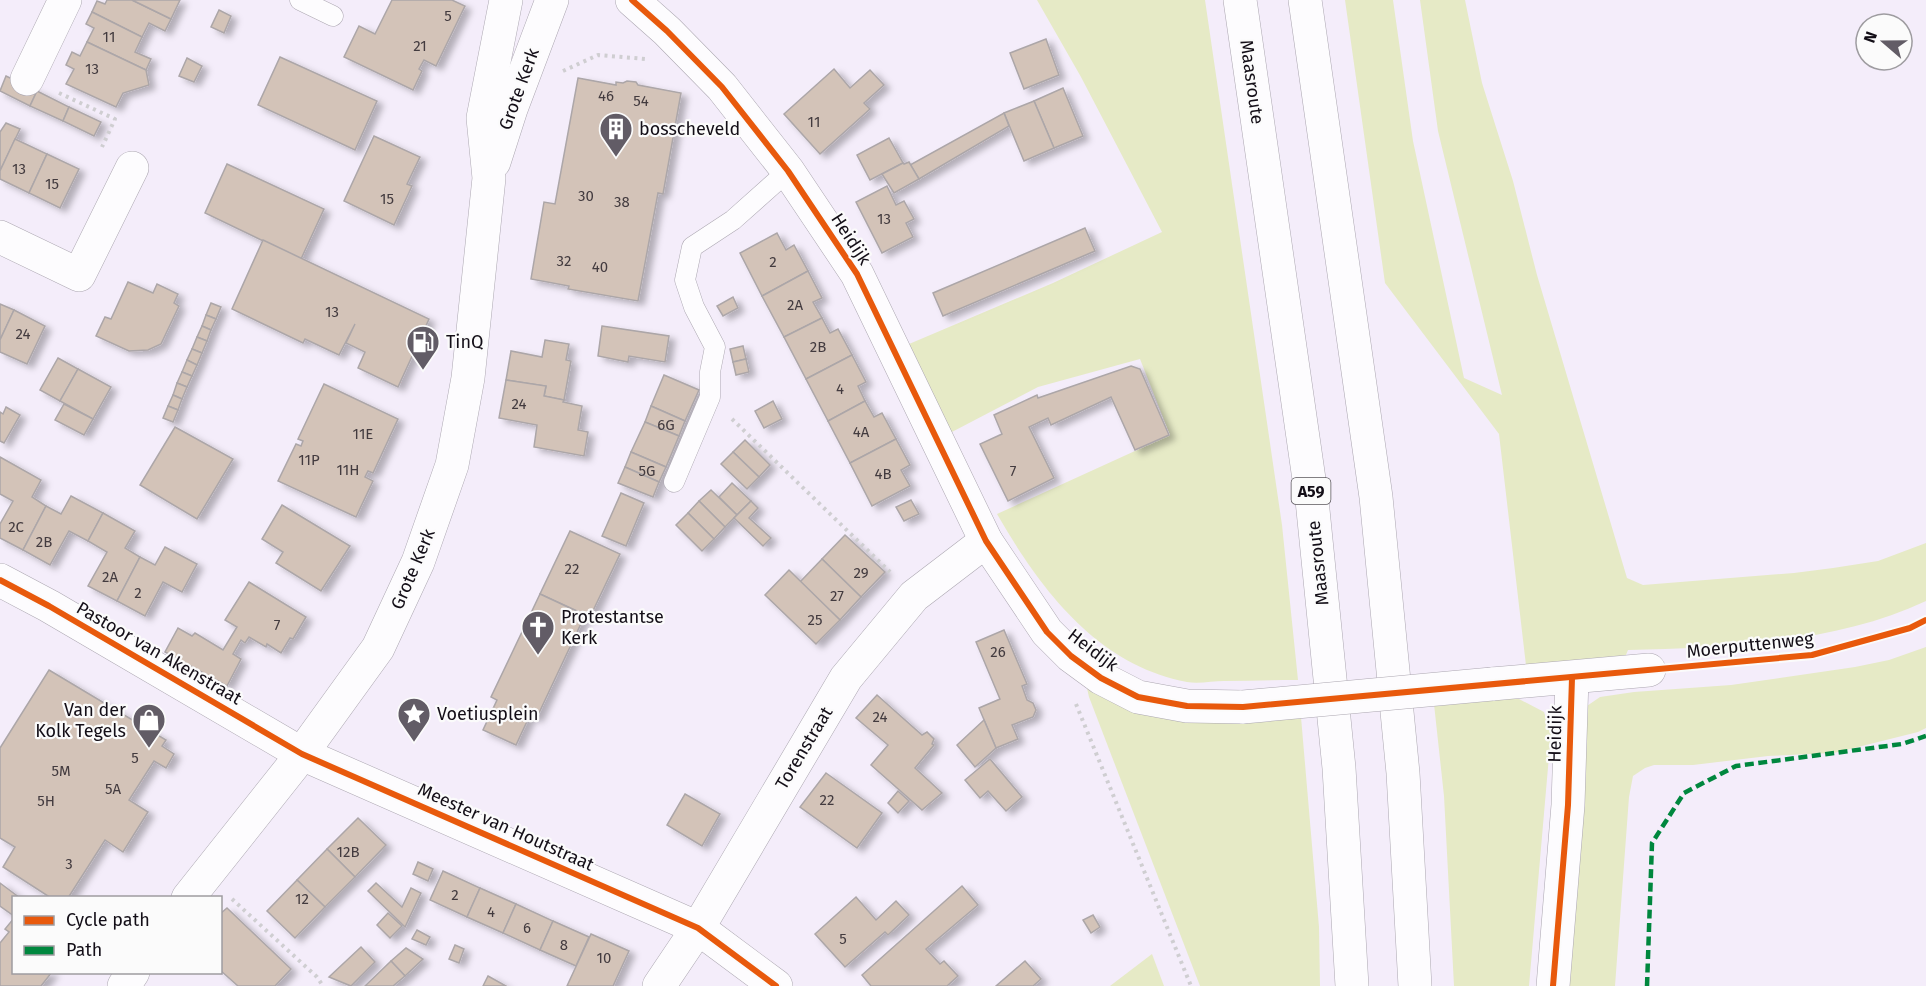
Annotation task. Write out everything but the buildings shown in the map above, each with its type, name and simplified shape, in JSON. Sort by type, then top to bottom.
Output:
[{"type":"main road","points":[[27,79],[64,0]]},
{"type":"main road","name":"Grote Kerk","points":[[489,178],[483,118],[507,0]]},
{"type":"main road","name":"Grote Kerk","points":[[196,886],[302,754],[378,648],[418,562],[452,465],[468,378],[489,178],[511,109],[552,0]]},
{"type":"main road","name":"Heidijk","points":[[632,0],[667,31],[722,87],[788,171],[857,274],[986,541],[1047,632],[1071,656],[1101,678],[1138,696],[1186,706],[1243,707],[1572,678],[1568,805],[1553,986]]},
{"type":"main road","name":"Maasroute","points":[[1240,0],[1312,500],[1339,768],[1352,986]]},
{"type":"main road","points":[[1305,0],[1376,497],[1402,773],[1415,986]]},
{"type":"main road","points":[[0,237],[80,275],[132,168]]},
{"type":"main road","name":"Torenstraat","points":[[659,986],[698,928],[846,678],[914,596],[986,541]]},
{"type":"main road","name":"Pastoor van Akenstraat","points":[[0,580],[49,606],[302,754]]},
{"type":"main road","points":[[1572,678],[1648,670]]},
{"type":"main road","name":"Meester van Houtstraat","points":[[302,754],[698,928],[776,986]]},
{"type":"lane","points":[[300,0],[333,16]]},
{"type":"lane","points":[[674,482],[710,397],[710,372],[716,347],[694,307],[685,280],[692,247],[733,220],[788,171]]},
{"type":"path","points":[[560,72],[598,55],[646,59]]},
{"type":"path","points":[[27,79],[115,119],[99,153],[132,168]]},
{"type":"path","points":[[710,397],[914,596]]},
{"type":"path","points":[[1071,656],[1074,698],[1191,986]]},
{"type":"path","points":[[196,886],[212,896]]},
{"type":"path","points":[[222,902],[262,926],[317,977],[323,986]]},
{"type":"green space","points":[[1037,0],[1205,0],[1282,525],[1298,680],[1187,682],[1155,673],[1125,659],[1074,620],[1052,596],[1032,570],[997,514],[1170,435],[1140,359],[1038,387],[950,433],[902,347],[1053,283],[1162,232],[1081,77]]},
{"type":"green space","points":[[1345,0],[1393,0],[1413,141],[1464,378],[1502,395],[1438,131],[1420,0],[1465,0],[1482,83],[1513,181],[1537,275],[1627,578],[1643,585],[1794,573],[1878,561],[1926,543],[1926,601],[1856,626],[1780,641],[1628,650],[1623,662],[1527,674],[1499,434],[1385,283]]},
{"type":"green space","points":[[1926,647],[1926,728],[1918,732],[1834,753],[1768,756],[1693,765],[1654,765],[1633,776],[1629,797],[1615,986],[1559,986],[1584,708],[1600,697],[1634,692],[1731,685],[1855,667],[1889,660]]},
{"type":"green space","points":[[1086,684],[1301,717],[1319,927],[1320,986],[1200,986]]},
{"type":"green space","points":[[1487,699],[1519,699],[1544,712],[1551,733],[1529,986],[1454,986],[1444,796],[1434,704]]},
{"type":"green space","points":[[1152,954],[1164,986],[1110,986]]},
{"type":"marked path","points":[[1647,986],[1652,843],[1684,793],[1736,766],[1902,744],[1926,736]]},
{"type":"cycle path","name":"Moerputtenweg","points":[[632,0],[667,31],[722,87],[788,171],[857,274],[986,541],[1047,632],[1071,656],[1101,678],[1138,697],[1187,706],[1243,707],[1812,655],[1910,628],[1926,620]]},
{"type":"cycle path","points":[[0,580],[49,606],[302,754],[698,928],[776,986]]},
{"type":"cycle path","points":[[1553,986],[1568,805],[1572,678]]},
{"type":"place","name":"bosscheveld","points":[[616,158]]},
{"type":"place","name":"TinQ","points":[[423,371]]},
{"type":"place","name":"Protestantse Kerk","points":[[538,656]]},
{"type":"place","name":"Voetiusplein","points":[[414,743]]},
{"type":"place","name":"Van der Kolk Tegels","points":[[149,749]]}]
